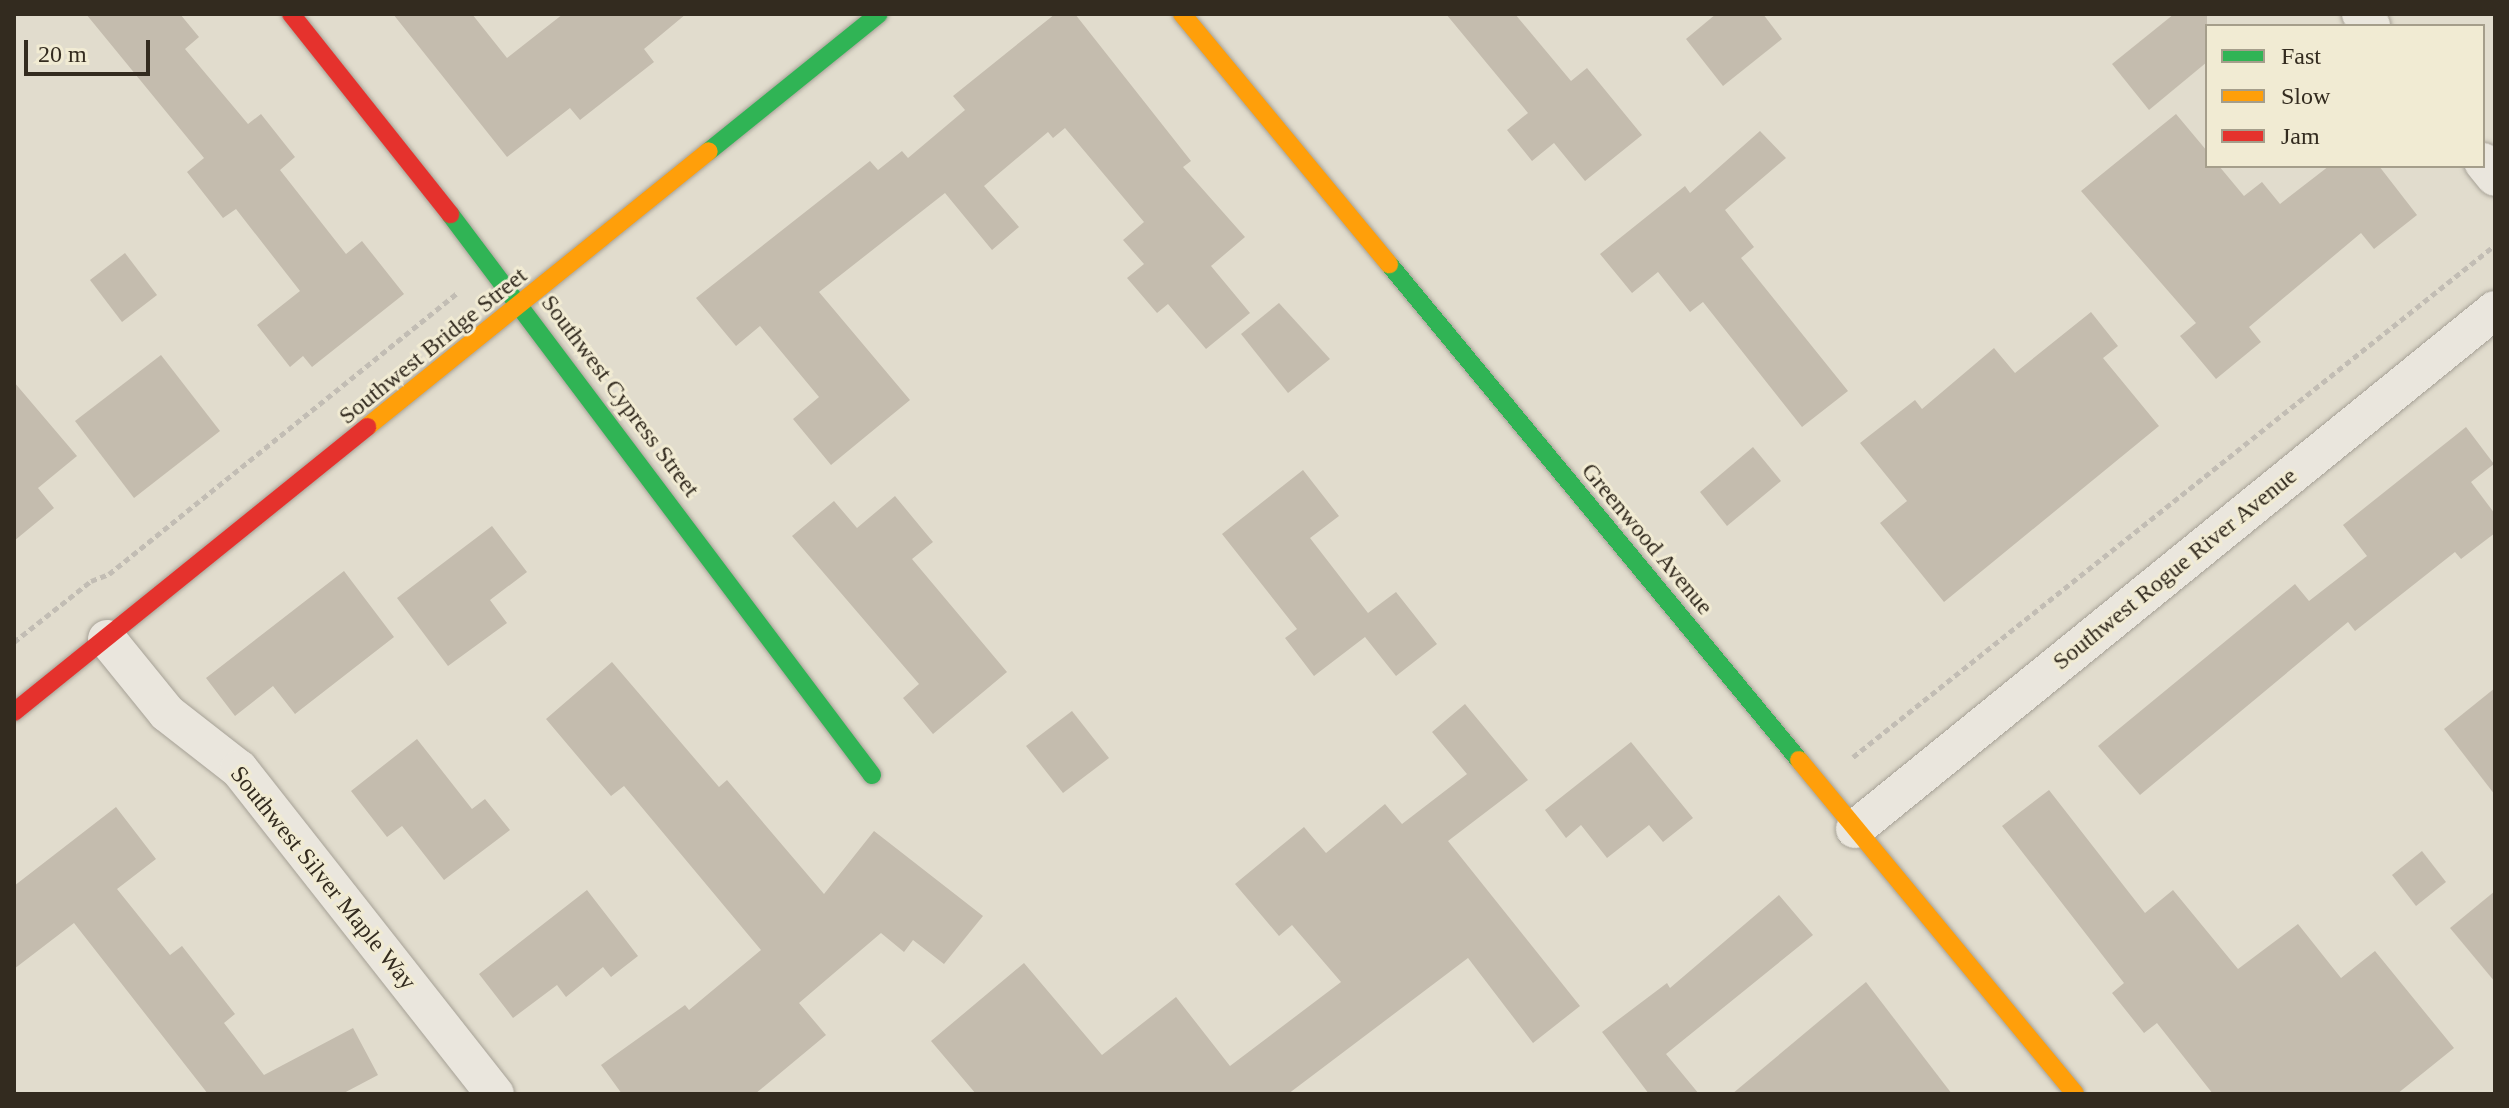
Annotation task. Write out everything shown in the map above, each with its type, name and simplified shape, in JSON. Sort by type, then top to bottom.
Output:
[{"type":"street","name":"Southwest Cypress Street","points":[[291,14],[522,305],[872,775]]},
{"type":"street","name":"Southwest Bridge Street","points":[[15,710],[522,305],[879,14]]},
{"type":"street","name":"Greenwood Avenue","points":[[1182,14],[2075,1094]]},
{"type":"street","name":"Southwest Rogue River Avenue","points":[[1855,829],[2495,310]]},
{"type":"street","name":"Southwest Silver Maple Way","points":[[107,639],[167,713],[239,769],[495,1094]]},
{"type":"path","points":[[1838,758],[1860,757],[2495,245]]},
{"type":"path","points":[[14,642],[91,581],[109,574],[458,292]]},
{"type":"building","points":[[86,14],[180,14],[199,37],[185,49],[248,124],[261,114],[295,157],[280,170],[346,254],[362,241],[404,294],[312,367],[303,356],[290,367],[257,325],[300,291],[236,209],[223,218],[187,172],[204,158]]},
{"type":"building","points":[[393,14],[472,14],[507,58],[563,14],[686,14],[644,49],[654,62],[580,120],[570,108],[507,157]]},
{"type":"building","points":[[1055,14],[1075,14],[1191,161],[1183,167],[1245,237],[1211,266],[1250,313],[1206,349],[1168,304],[1157,313],[1127,278],[1144,264],[1123,240],[1144,222],[1065,128],[1053,138],[1048,132],[984,186],[1019,227],[992,250],[945,193],[819,292],[910,400],[831,465],[793,419],[819,397],[760,326],[736,346],[696,298],[870,161],[878,170],[902,151],[908,158],[965,110],[953,96]]},
{"type":"building","points":[[1446,14],[1515,14],[1571,81],[1587,68],[1642,135],[1585,181],[1554,143],[1532,161],[1507,130],[1528,113]]},
{"type":"building","points":[[1716,14],[1763,14],[1782,39],[1723,86],[1686,39]]},
{"type":"building","points":[[2174,14],[2207,14],[2205,64],[2149,110],[2112,64]]},
{"type":"building","points":[[2176,114],[2205,149],[2205,168],[2221,168],[2244,196],[2262,182],[2280,204],[2326,168],[2381,168],[2417,215],[2374,249],[2361,233],[2249,327],[2261,342],[2216,379],[2180,336],[2196,323],[2081,191]]},
{"type":"building","points":[[1760,131],[1786,158],[1725,210],[1754,247],[1741,258],[1848,391],[1802,427],[1703,302],[1690,312],[1658,272],[1632,293],[1600,254],[1685,186],[1690,193]]},
{"type":"building","points":[[125,253],[157,295],[122,322],[90,280]]},
{"type":"building","points":[[1279,303],[1330,359],[1288,393],[1241,334]]},
{"type":"building","points":[[2091,312],[2118,346],[2103,358],[2159,426],[1944,602],[1880,523],[1907,501],[1860,443],[1915,400],[1922,409],[1994,348],[2015,373]]},
{"type":"building","points":[[161,355],[220,431],[134,498],[75,421]]},
{"type":"building","points":[[14,382],[77,456],[38,488],[54,508],[14,541]]},
{"type":"building","points":[[2466,427],[2494,464],[2471,482],[2495,514],[2495,533],[2461,559],[2455,552],[2355,631],[2348,622],[2140,795],[2098,746],[2295,584],[2309,601],[2367,556],[2343,525]]},
{"type":"building","points":[[1753,447],[1781,481],[1727,526],[1700,492]]},
{"type":"building","points":[[1303,470],[1339,516],[1310,538],[1368,613],[1396,592],[1437,644],[1396,676],[1365,637],[1314,676],[1285,638],[1297,629],[1222,534]]},
{"type":"building","points":[[895,496],[933,542],[912,559],[1007,672],[933,734],[903,698],[919,684],[792,536],[834,501],[857,528]]},
{"type":"building","points":[[492,526],[527,572],[490,600],[507,623],[448,666],[397,598]]},
{"type":"building","points":[[344,571],[394,637],[295,714],[273,686],[235,716],[206,678]]},
{"type":"building","points":[[612,662],[719,787],[727,780],[824,894],[874,831],[983,916],[944,964],[913,940],[904,952],[881,933],[799,1003],[826,1035],[755,1094],[622,1094],[601,1065],[685,1005],[689,1010],[761,950],[624,786],[611,796],[546,719]]},
{"type":"building","points":[[2495,688],[2495,795],[2444,729]]},
{"type":"building","points":[[1465,704],[1528,780],[1448,841],[1580,1006],[1533,1043],[1468,958],[1288,1094],[976,1094],[931,1041],[1024,963],[1102,1055],[1176,997],[1230,1066],[1341,982],[1292,925],[1279,936],[1235,884],[1304,827],[1326,853],[1385,804],[1402,824],[1467,774],[1432,732]]},
{"type":"building","points":[[1072,711],[1109,758],[1063,793],[1026,746]]},
{"type":"building","points":[[417,739],[472,809],[485,799],[510,830],[444,880],[402,826],[387,837],[351,791]]},
{"type":"building","points":[[1631,742],[1693,818],[1663,842],[1649,825],[1607,858],[1581,825],[1566,838],[1545,810]]},
{"type":"building","points":[[2049,790],[2145,913],[2173,890],[2238,969],[2298,924],[2341,978],[2375,951],[2454,1048],[2397,1094],[2213,1094],[2157,1023],[2144,1033],[2112,993],[2124,983],[2002,826]]},
{"type":"building","points":[[116,807],[156,859],[117,889],[170,955],[182,946],[235,1014],[224,1023],[264,1075],[353,1028],[378,1075],[342,1094],[208,1094],[74,923],[14,969],[14,886]]},
{"type":"building","points":[[2422,851],[2446,882],[2416,906],[2392,875]]},
{"type":"building","points":[[587,890],[638,956],[611,977],[603,967],[566,997],[557,985],[513,1018],[479,974]]},
{"type":"building","points":[[2495,891],[2495,982],[2450,928]]},
{"type":"building","points":[[1779,895],[1813,935],[1666,1054],[1699,1094],[1649,1094],[1602,1032],[1667,983],[1670,988]]},
{"type":"building","points":[[1866,982],[1952,1094],[1732,1094]]},
{"type":"traffic: fast","points":[[709,151],[879,14]]},
{"type":"traffic: fast","points":[[450,214],[872,775]]},
{"type":"traffic: fast","points":[[1389,264],[1799,760]]},
{"type":"traffic: slow","points":[[1182,14],[1389,264]]},
{"type":"traffic: slow","points":[[367,427],[709,151]]},
{"type":"traffic: slow","points":[[1799,760],[2075,1094]]},
{"type":"traffic: jam","points":[[291,14],[450,214]]},
{"type":"traffic: jam","points":[[14,712],[367,427]]}]
